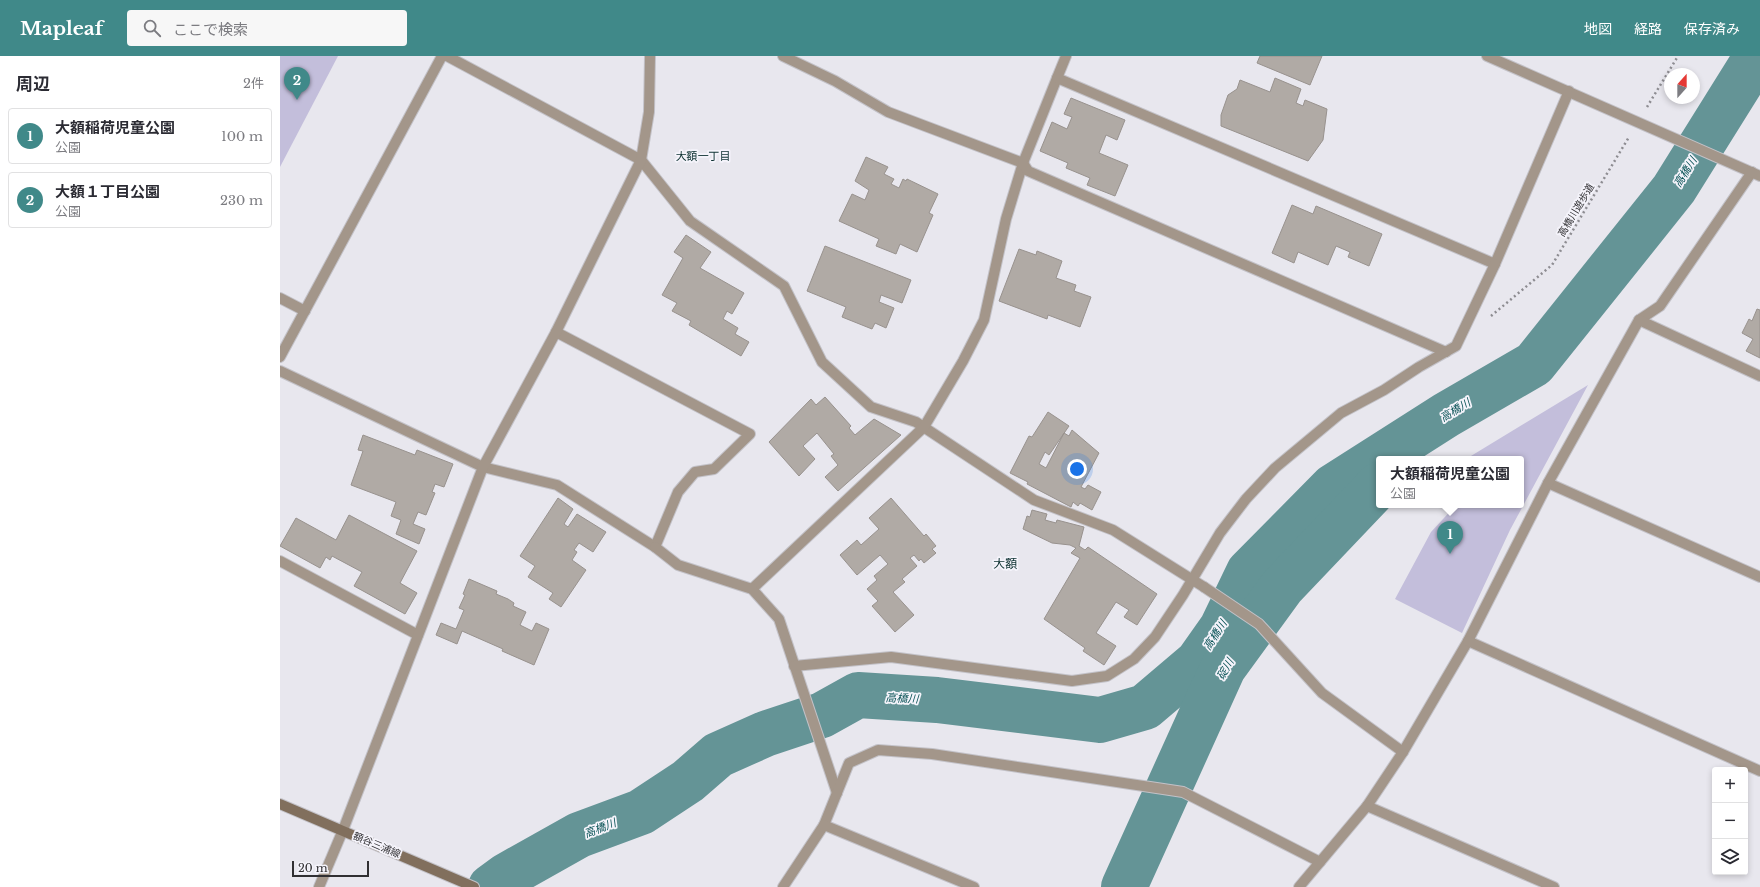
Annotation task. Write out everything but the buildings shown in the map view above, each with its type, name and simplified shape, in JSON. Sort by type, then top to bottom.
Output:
[{"type":"main road","name":"額谷三浦線","points":[[280,804],[474,887]]},
{"type":"street","points":[[280,357],[442,56]]},
{"type":"street","points":[[447,56],[641,160],[690,221],[784,286],[822,362],[871,407],[924,426],[1034,500],[1113,530],[1204,588],[1259,624],[1322,693],[1403,752]]},
{"type":"street","points":[[319,887],[343,830],[483,467],[556,332],[641,160],[649,112],[650,56]]},
{"type":"street","points":[[783,56],[835,81],[888,112],[1023,163],[1028,171],[1446,352]]},
{"type":"street","points":[[752,589],[924,426],[963,361],[984,320],[1006,219],[1023,163],[1066,56]]},
{"type":"street","points":[[1299,887],[1367,806],[1403,752],[1468,641],[1548,483],[1639,320],[1660,306],[1752,172],[1570,91],[1486,56]]},
{"type":"street","points":[[1057,78],[1495,264]]},
{"type":"street","points":[[794,666],[891,657],[1072,681],[1107,676],[1134,659],[1155,637],[1192,581],[1220,533],[1246,499],[1275,468],[1341,413],[1384,390],[1419,367],[1456,346],[1495,264],[1570,91]]},
{"type":"street","points":[[280,298],[305,311]]},
{"type":"street","points":[[1639,320],[1760,376]]},
{"type":"street","points":[[556,332],[750,434],[714,469],[695,472],[678,492],[655,547]]},
{"type":"street","points":[[280,371],[483,467],[557,485],[655,547],[678,565],[752,589],[779,619],[837,793]]},
{"type":"street","points":[[1548,483],[1760,578]]},
{"type":"street","points":[[280,561],[418,635]]},
{"type":"street","points":[[1468,641],[1760,771]]},
{"type":"street","points":[[783,887],[824,825],[850,763],[878,750],[932,754],[1183,792],[1320,862]]},
{"type":"street","points":[[1367,806],[1554,887]]},
{"type":"street","points":[[824,825],[974,887]]},
{"type":"path","name":"高橋川遊歩道","points":[[1486,321],[1552,265],[1678,56]]},
{"type":"shaded area","points":[[280,56],[338,56],[280,167]]},
{"type":"shaded area","points":[[1588,385],[1524,504],[1524,456],[1471,456]]},
{"type":"shaded area","points":[[1453,508],[1522,508],[1462,633],[1395,599],[1431,532]]},
{"type":"waterway","name":"高橋川","points":[[1382,456],[1446,415],[1534,364],[1674,189],[1757,56]]},
{"type":"waterway","name":"高橋川","points":[[491,887],[506,876],[579,835],[641,812],[688,781],[718,755],[765,734],[822,715],[858,695],[937,700],[1100,720],[1145,707],[1198,662],[1222,628],[1249,572],[1333,487],[1376,460]]},
{"type":"waterway","name":"碇川","points":[[1124,887],[1223,668],[1282,587],[1376,488]]},
{"type":"place","name":"大額１丁目公園","points":[[297,100]]},
{"type":"place","name":"大額稲荷児童公園","points":[[1450,554]]},
{"type":"district","name":"大額一丁目","points":[[703,156]]},
{"type":"district","name":"大額","points":[[1005,563]]}]
